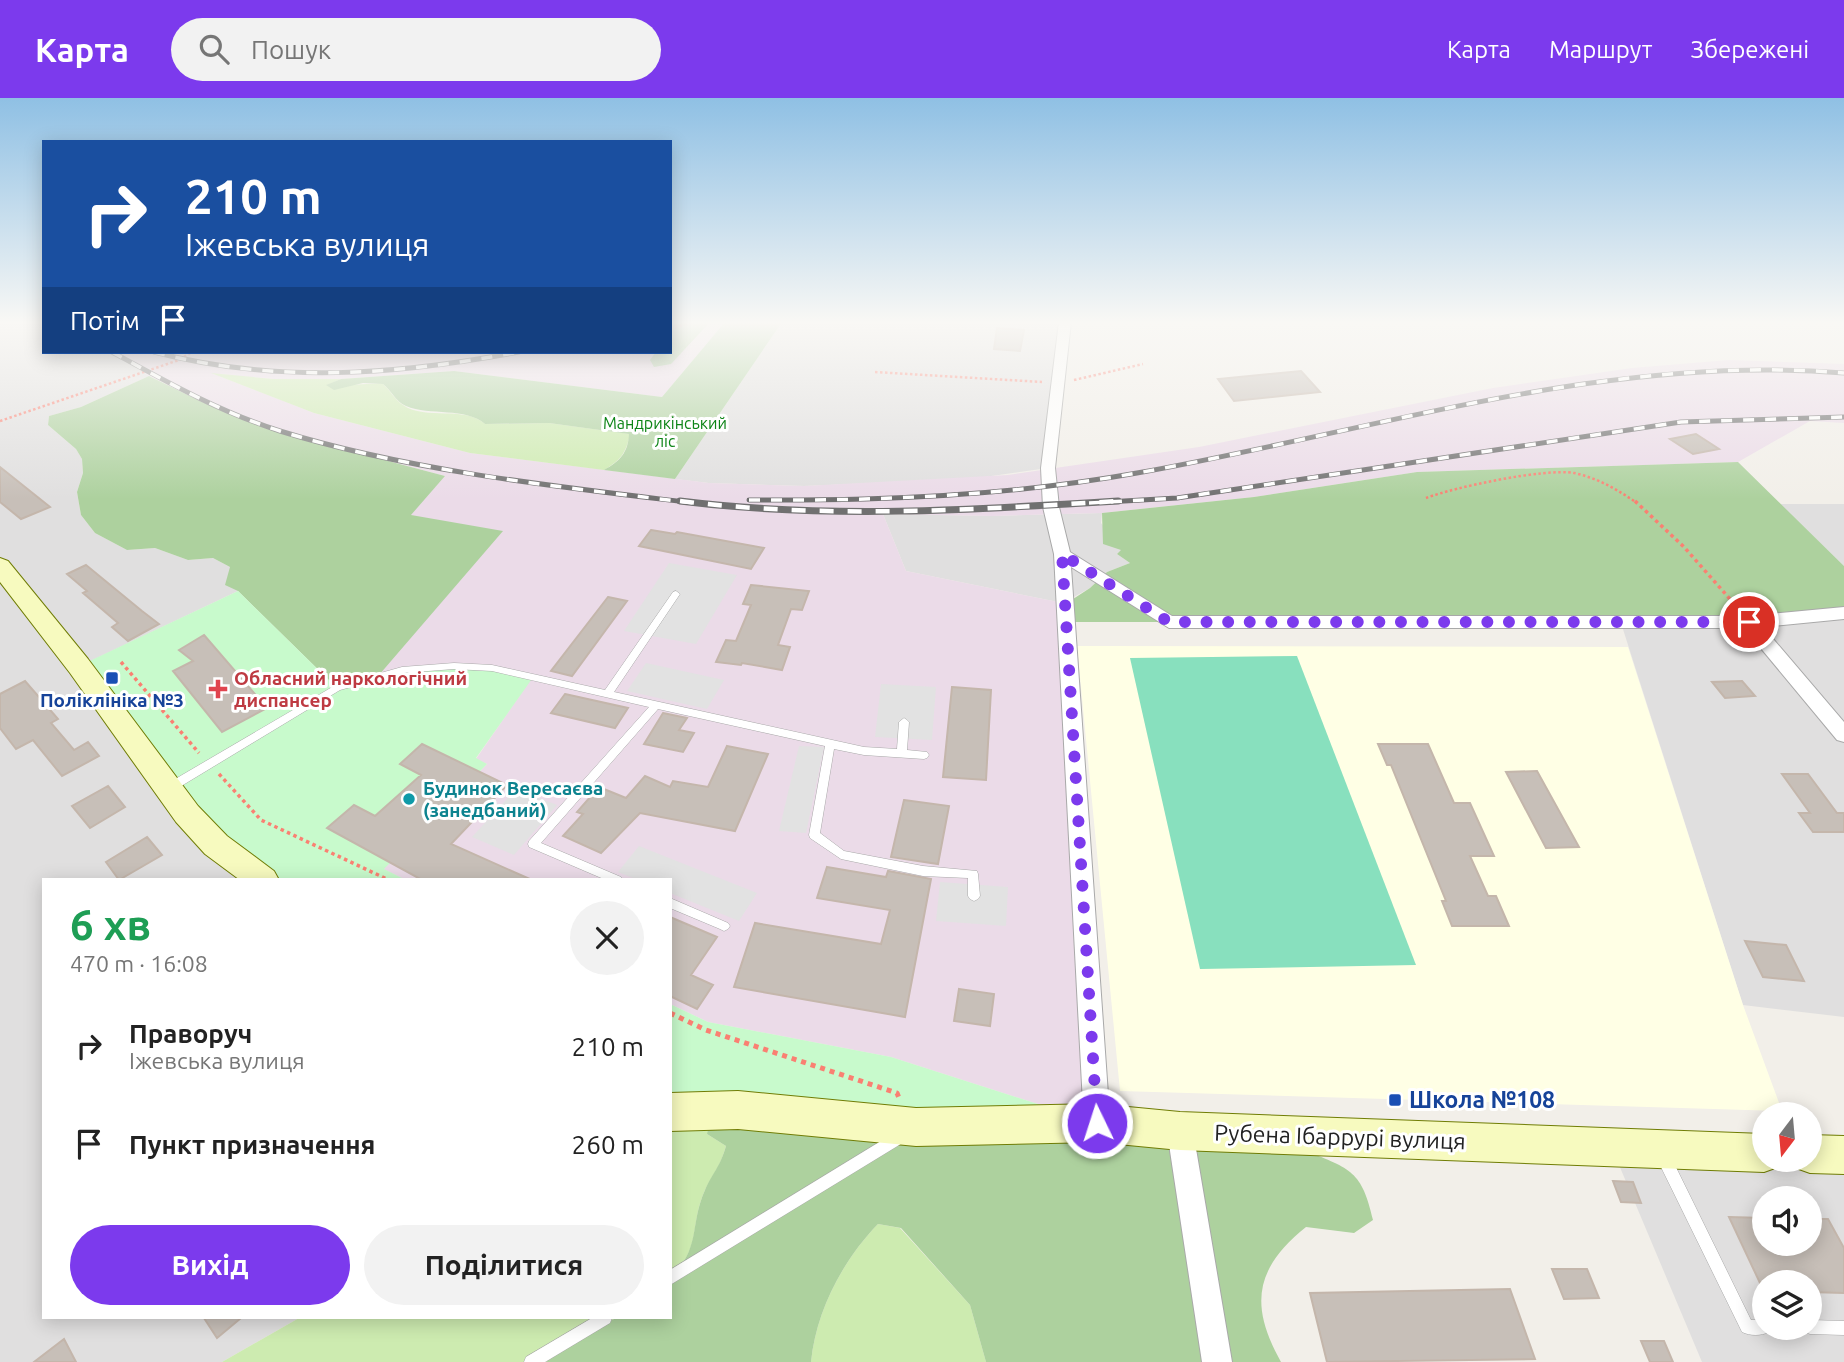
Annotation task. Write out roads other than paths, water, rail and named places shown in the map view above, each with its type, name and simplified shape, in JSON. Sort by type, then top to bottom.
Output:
[{"type":"main road","points":[[0,566],[79,666],[167,789],[216,845],[260,878]]},
{"type":"main road","name":"Рубена Ібаррурі вулиця","points":[[672,1112],[738,1110],[916,1127],[1097,1123],[1180,1131],[1752,1152]]},
{"type":"main road","points":[[1822,1154],[1844,1155]]},
{"type":"street","points":[[1058,381],[1048,468],[1051,507],[1062,554],[1097,1123]]},
{"type":"street","points":[[1062,554],[1169,622],[1749,622],[1844,613]]},
{"type":"street","points":[[1749,622],[1844,735]]},
{"type":"street","points":[[1180,1131],[1217,1362]]},
{"type":"lane","points":[[608,693],[676,594]]},
{"type":"lane","points":[[167,789],[337,688],[402,670],[454,666],[492,668],[830,744],[924,755]]},
{"type":"lane","points":[[612,878],[533,844],[657,705]]},
{"type":"lane","points":[[902,753],[904,722]]},
{"type":"lane","points":[[830,744],[814,835],[841,855],[923,871],[974,874],[974,896]]},
{"type":"lane","points":[[672,904],[724,926]]},
{"type":"lane","points":[[672,1277],[916,1127]]},
{"type":"lane","points":[[1659,1148],[1747,1327],[1752,1327]]},
{"type":"lane","points":[[531,1362],[603,1319]]},
{"type":"lane","points":[[1822,1327],[1844,1328]]},
{"type":"railway","points":[[166,381],[236,415],[280,431],[380,457],[485,476],[694,503]]},
{"type":"railway","points":[[749,500],[943,496],[1089,481],[1224,456],[1488,400],[1609,381]]},
{"type":"railway","points":[[1089,503],[1177,498],[1681,422],[1844,417]]},
{"type":"railway","points":[[680,501],[735,507],[844,511],[954,510],[1118,501]]},
{"type":"place","name":"Поліклініка №3","points":[[112,678]]},
{"type":"place","name":"Обласний наркологічний диспансер","points":[[218,689]]},
{"type":"place","name":"Будинок Вересаєва (занедбаний)","points":[[409,799]]},
{"type":"place","name":"Школа №108","points":[[1395,1100]]},
{"type":"park label","name":"Мандрикінський ліс","points":[[665,432]]}]
